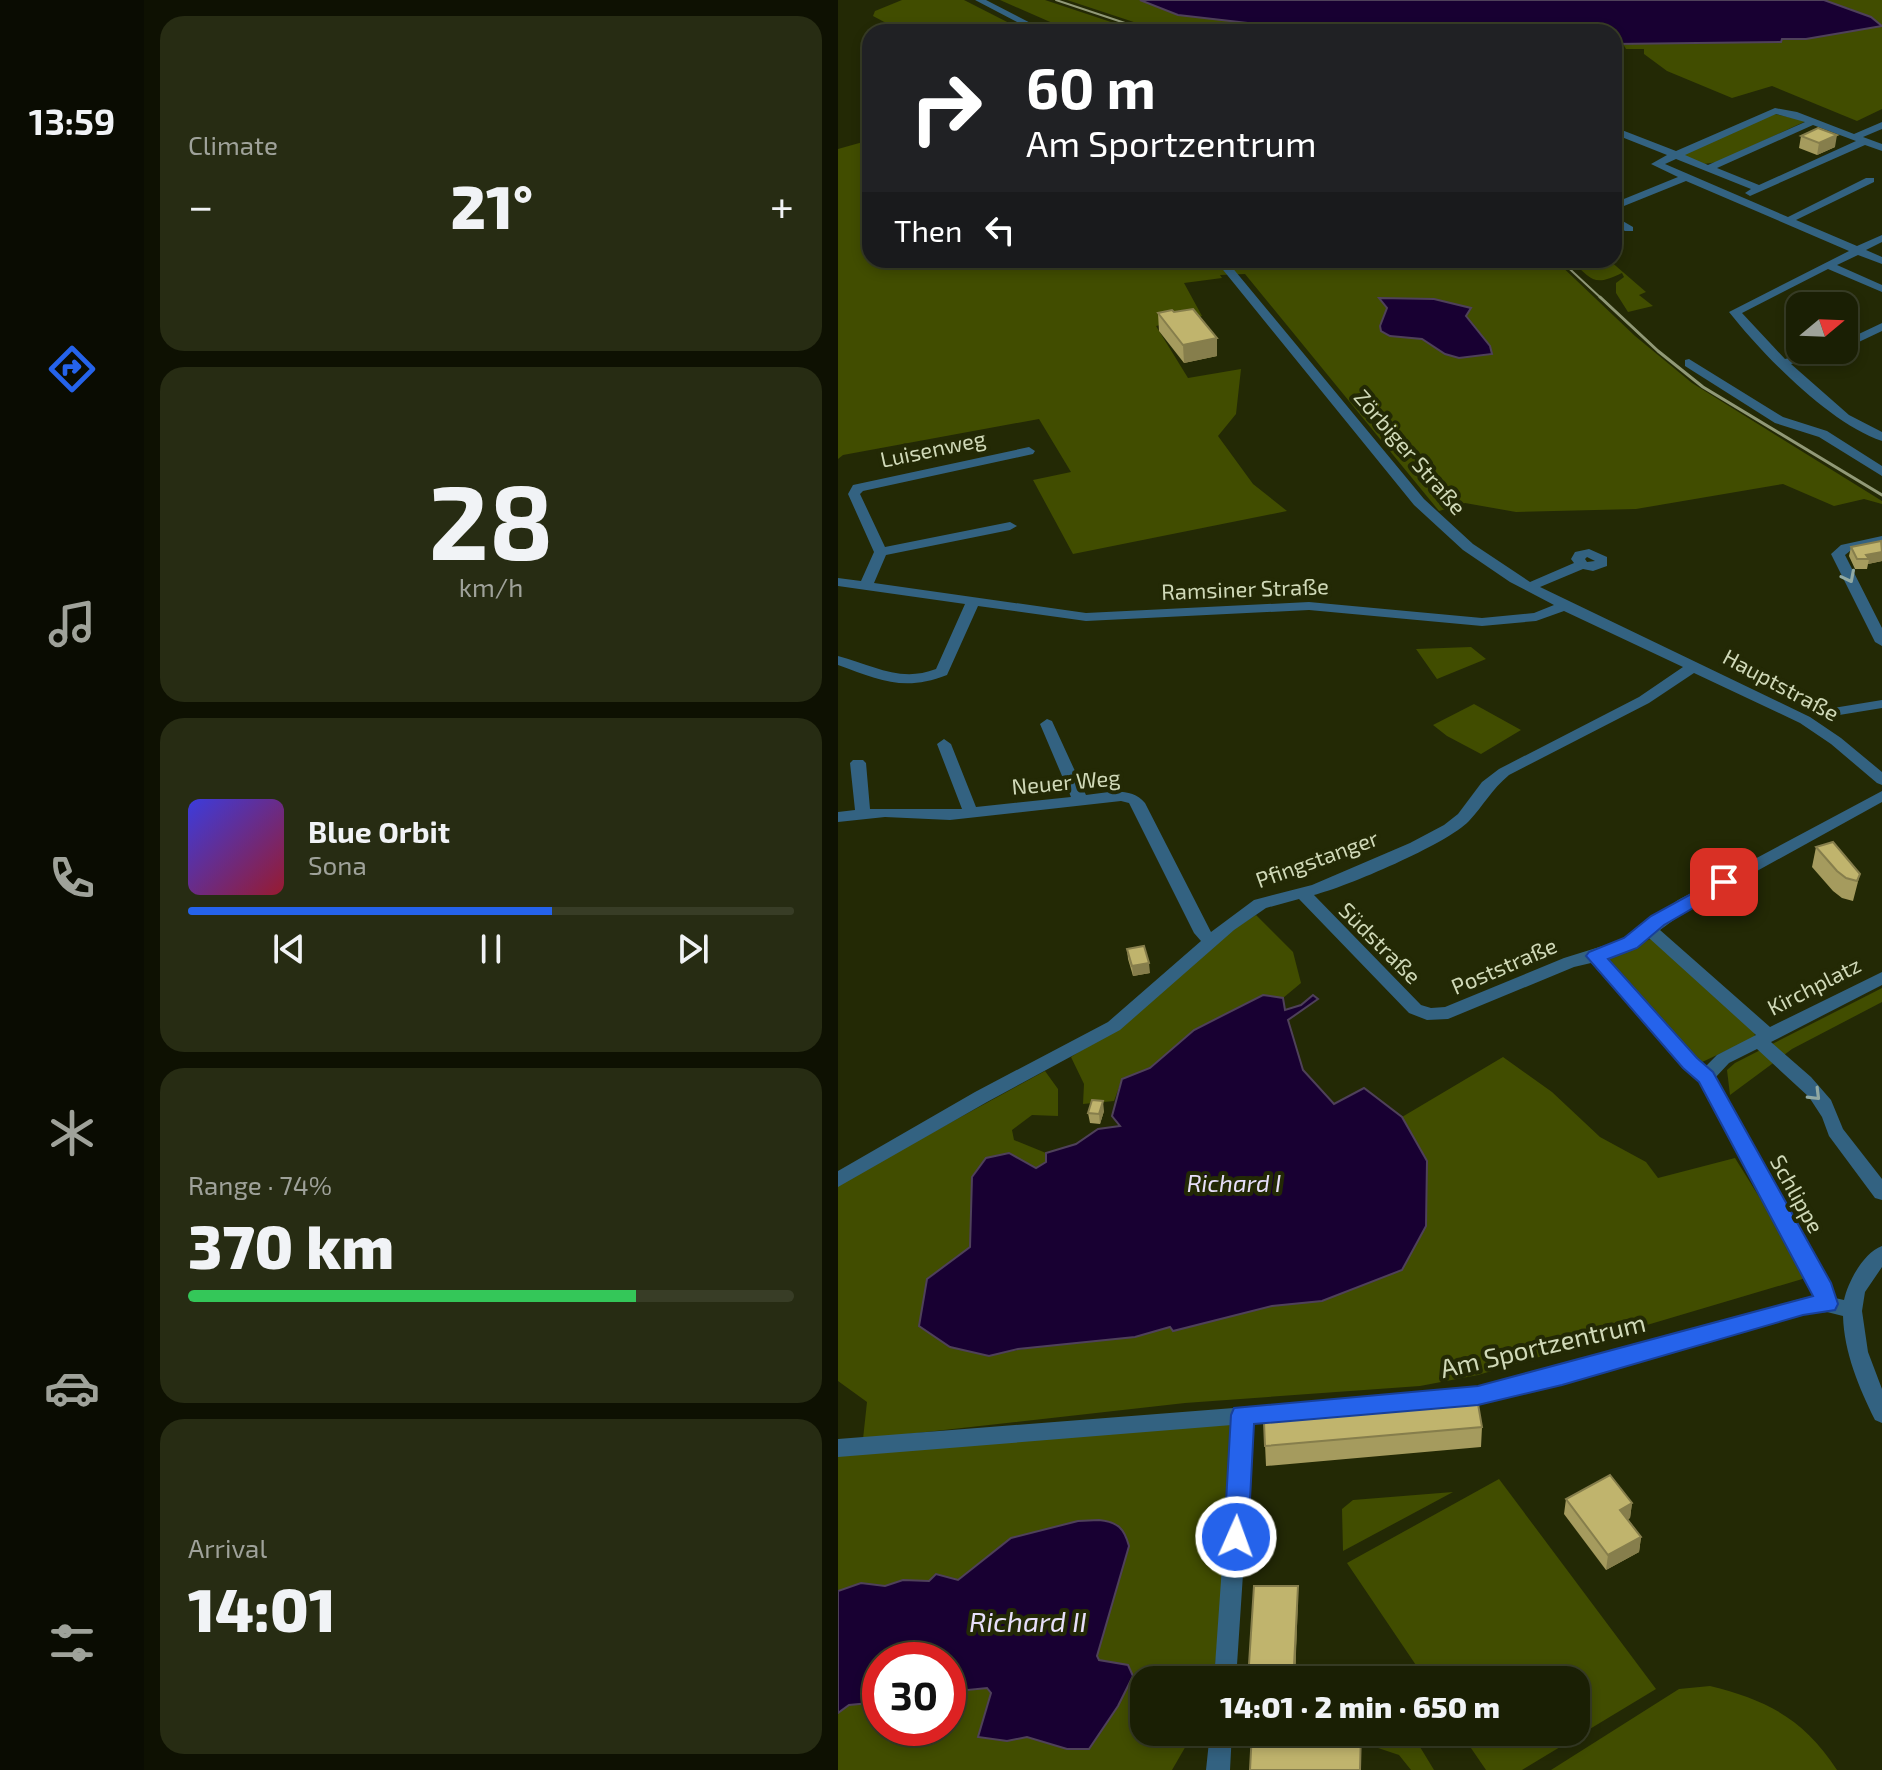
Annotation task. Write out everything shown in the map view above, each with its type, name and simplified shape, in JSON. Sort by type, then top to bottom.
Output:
[{"type":"street","points":[[979,0],[1027,24]]},
{"type":"street","points":[[1882,148],[1787,112],[1769,112],[1656,164],[1882,261]]},
{"type":"street","points":[[1709,168],[1814,121]]},
{"type":"street","points":[[1736,200],[1860,139],[1882,125]]},
{"type":"street","points":[[1622,133],[1760,189]]},
{"type":"street","points":[[1622,204],[1684,178]]},
{"type":"street","points":[[1787,221],[1870,180]]},
{"type":"street","points":[[1622,224],[1629,229]]},
{"type":"street","points":[[1879,433],[1845,418],[1782,363],[1735,312],[1882,238]]},
{"type":"street","points":[[1827,265],[1882,289]]},
{"type":"street","name":"Zörbiger Straße","points":[[1227,268],[1427,511],[1475,553],[1565,606],[1693,667]]},
{"type":"street","points":[[1858,339],[1882,326]]},
{"type":"street","points":[[1782,363],[1786,362]]},
{"type":"street","points":[[1689,363],[1779,420],[1815,430],[1882,472]]},
{"type":"street","points":[[1851,450],[1879,433]]},
{"type":"street","name":"Luisenweg","points":[[881,552],[854,494],[858,488],[1029,451]]},
{"type":"street","points":[[866,586],[881,552],[1010,526]]},
{"type":"street","points":[[1882,540],[1846,548],[1838,554],[1882,642]]},
{"type":"street","points":[[1529,587],[1582,565]]},
{"type":"street","name":"Ramsiner Straße","points":[[838,582],[1086,617],[1309,606],[1482,622],[1543,616],[1565,606]]},
{"type":"street","points":[[838,660],[910,683],[942,672],[973,602]]},
{"type":"street","name":"Hauptstraße","points":[[1693,667],[1815,726],[1881,777]]},
{"type":"street","name":"Pfingstanger","points":[[838,1180],[981,1097],[1114,1026],[1260,904],[1324,886],[1441,834],[1463,818],[1487,785],[1504,772],[1639,703],[1693,667]]},
{"type":"street","points":[[1821,714],[1882,704]]},
{"type":"street","points":[[1047,724],[1081,801]]},
{"type":"street","points":[[944,744],[971,813]]},
{"type":"street","points":[[858,763],[863,814]]},
{"type":"street","name":"Neuer Weg","points":[[838,817],[971,813],[1121,796],[1137,802],[1202,933],[1212,941]]},
{"type":"street","name":"Poststraße","points":[[1435,1015],[1448,1013],[1570,962],[1631,943],[1684,904],[1882,796]]},
{"type":"street","name":"Südstraße","points":[[1301,892],[1415,1009],[1435,1015]]},
{"type":"street","name":"Kirchplatz","points":[[1650,930],[1764,1038]]},
{"type":"street","points":[[1595,956],[1706,1077]]},
{"type":"street","name":"Kirchplatz","points":[[1706,1077],[1723,1059],[1882,978]]},
{"type":"street","points":[[1764,1038],[1824,1103],[1833,1119],[1835,1131],[1858,1166],[1882,1193]]},
{"type":"street","name":"Schlippe","points":[[1706,1077],[1820,1283],[1827,1304]]},
{"type":"street","points":[[1882,1254],[1858,1283],[1851,1310],[1861,1364],[1882,1414]]},
{"type":"street","name":"Am Sportzentrum","points":[[838,1448],[1478,1395],[1562,1375],[1803,1306],[1827,1304],[1851,1310]]},
{"type":"street","points":[[1226,1666],[1243,1415]]},
{"type":"street","points":[[1218,1770],[1220,1746]]},
{"type":"green space","points":[[902,0],[964,0],[1011,24],[888,24],[873,16],[875,11]]},
{"type":"green space","points":[[1000,0],[1045,0],[1117,24],[1055,24]]},
{"type":"green space","points":[[1067,0],[1140,0],[1178,15],[1256,24],[1140,24]]},
{"type":"green space","points":[[1824,0],[1882,0],[1882,25],[1849,8]]},
{"type":"green space","points":[[1882,26],[1882,109],[1857,121],[1772,86],[1732,98],[1667,71],[1644,54],[1644,49],[1626,49],[1623,44],[1781,42],[1782,39],[1806,39]]},
{"type":"green space","points":[[1775,114],[1806,121],[1718,162],[1704,164],[1679,154]]},
{"type":"green space","points":[[862,142],[862,268],[1563,268],[1635,336],[1692,383],[1882,501],[1882,504],[1864,499],[1834,506],[1783,484],[1636,509],[1516,512],[1465,503],[1439,511],[1245,274],[1220,275],[1222,278],[1184,283],[1202,316],[1156,326],[1188,378],[1241,369],[1236,414],[1218,436],[1253,484],[1287,511],[1073,554],[1033,480],[1071,472],[1039,419],[843,455],[838,459],[838,149]],"holes":[[[1387,308],[1471,308],[1466,315],[1492,354],[1459,358],[1422,339],[1390,336],[1381,331],[1380,326]]]},
{"type":"green space","points":[[1579,268],[1618,268],[1646,292],[1639,295],[1653,306],[1628,312],[1616,293],[1616,283],[1624,277],[1622,273],[1599,280]]},
{"type":"green space","points":[[1471,647],[1486,659],[1437,679],[1416,649]]},
{"type":"green space","points":[[1474,704],[1521,730],[1481,754],[1433,725]]},
{"type":"green space","points":[[1256,915],[1293,952],[1301,983],[1283,998],[1263,995],[1194,1030],[1150,1068],[1122,1079],[1114,1101],[1083,1104],[1084,1084],[1071,1057],[1128,1020],[1226,934]]},
{"type":"green space","points":[[1657,936],[1754,1028],[1755,1037],[1698,1064],[1603,960]]},
{"type":"green space","points":[[1882,988],[1882,1002],[1792,1049],[1730,1095],[1727,1070],[1735,1063]]},
{"type":"green space","points":[[1503,1057],[1552,1092],[1600,1137],[1646,1162],[1658,1178],[1735,1158],[1809,1277],[1478,1375],[1420,1386],[1185,1403],[863,1439],[867,1402],[838,1381],[838,1184],[1045,1071],[1058,1089],[1058,1116],[1032,1115],[1012,1130],[1014,1140],[1046,1153],[1046,1162],[1036,1168],[1009,1153],[971,1222],[970,1247],[927,1279],[989,1356],[1126,1336],[1171,1326],[1174,1331],[1272,1306],[1322,1301],[1426,1226],[1427,1161],[1402,1117]]},
{"type":"green space","points":[[1237,1421],[1215,1666],[1130,1666],[1130,1746],[1186,1746],[1172,1770],[838,1770],[838,1713],[849,1705],[862,1704],[862,1746],[966,1746],[966,1690],[987,1688],[991,1693],[979,1737],[1007,1741],[1027,1737],[1088,1749],[1118,1706],[1128,1665],[1099,1660],[1097,1656],[1129,1546],[1011,1538],[958,1580],[937,1574],[929,1581],[903,1580],[885,1586],[861,1583],[838,1591],[838,1455]]},
{"type":"green space","points":[[1499,1479],[1656,1689],[1590,1729],[1590,1666],[1417,1666],[1347,1563]]},
{"type":"green space","points":[[1453,1492],[1343,1551],[1342,1509],[1353,1500]]},
{"type":"green space","points":[[1710,1686],[1767,1705],[1811,1737],[1837,1770],[1551,1770],[1679,1689]]},
{"type":"green space","points":[[1419,1746],[1434,1770],[1411,1770],[1399,1755],[1375,1747]]},
{"type":"green space","points":[[1470,1746],[1562,1746],[1522,1770],[1486,1770]]},
{"type":"water","points":[[1140,0],[1824,0],[1871,17],[1882,26],[1806,39],[1782,39],[1781,42],[1622,44],[1622,24],[1256,24],[1178,15]]},
{"type":"water","points":[[1379,298],[1434,299],[1471,308],[1466,316],[1490,346],[1492,354],[1459,358],[1445,354],[1422,339],[1390,336],[1381,331],[1387,308]]},
{"type":"water","name":"Richard I","points":[[1263,995],[1283,998],[1285,1010],[1301,1005],[1313,995],[1318,999],[1288,1020],[1303,1070],[1334,1104],[1364,1088],[1402,1117],[1427,1161],[1426,1226],[1402,1270],[1322,1301],[1272,1306],[1173,1331],[1170,1327],[1135,1337],[1018,1349],[989,1356],[950,1347],[919,1326],[927,1279],[970,1247],[972,1177],[986,1158],[1009,1153],[1036,1168],[1046,1162],[1046,1153],[1076,1144],[1098,1129],[1120,1126],[1112,1116],[1122,1079],[1150,1068],[1194,1030]]},
{"type":"water","name":"Richard II","points":[[1078,1521],[1111,1522],[1125,1535],[1129,1546],[1097,1656],[1099,1660],[1128,1665],[1130,1682],[1089,1749],[1067,1749],[1027,1737],[1007,1741],[978,1737],[991,1693],[987,1688],[966,1690],[966,1642],[862,1642],[862,1704],[849,1705],[838,1713],[838,1591],[861,1583],[885,1586],[903,1580],[929,1581],[936,1574],[958,1580],[1011,1538]]},
{"type":"building","points":[[1818,128],[1837,135],[1819,143],[1801,136]]},
{"type":"building","points":[[1193,309],[1217,338],[1183,345],[1158,313]]},
{"type":"building","points":[[1881,541],[1882,552],[1866,555],[1869,559],[1857,559],[1851,547]]},
{"type":"building","points":[[1833,842],[1860,874],[1857,881],[1837,871],[1816,847]]},
{"type":"building","points":[[1144,946],[1149,963],[1132,966],[1127,949]]},
{"type":"building","points":[[1092,1100],[1103,1101],[1099,1114],[1088,1113]]},
{"type":"building","points":[[1478,1404],[1482,1427],[1265,1446],[1264,1422]]},
{"type":"building","points":[[1610,1475],[1632,1503],[1620,1510],[1641,1537],[1608,1555],[1566,1499]]},
{"type":"building","points":[[1254,1586],[1298,1586],[1294,1666],[1249,1666]]},
{"type":"building","points":[[1251,1746],[1361,1746],[1360,1770],[1250,1770]]},
{"type":"railway","points":[[1056,0],[1128,24]]},
{"type":"railway","points":[[1569,268],[1602,299]]},
{"type":"railway","points":[[1600,297],[1658,351],[1703,387],[1882,495]]},
{"type":"route","points":[[1236,1537],[1243,1415],[1478,1395],[1562,1375],[1803,1306],[1827,1304],[1820,1283],[1706,1077],[1595,956],[1631,943],[1657,921],[1724,882]]}]
